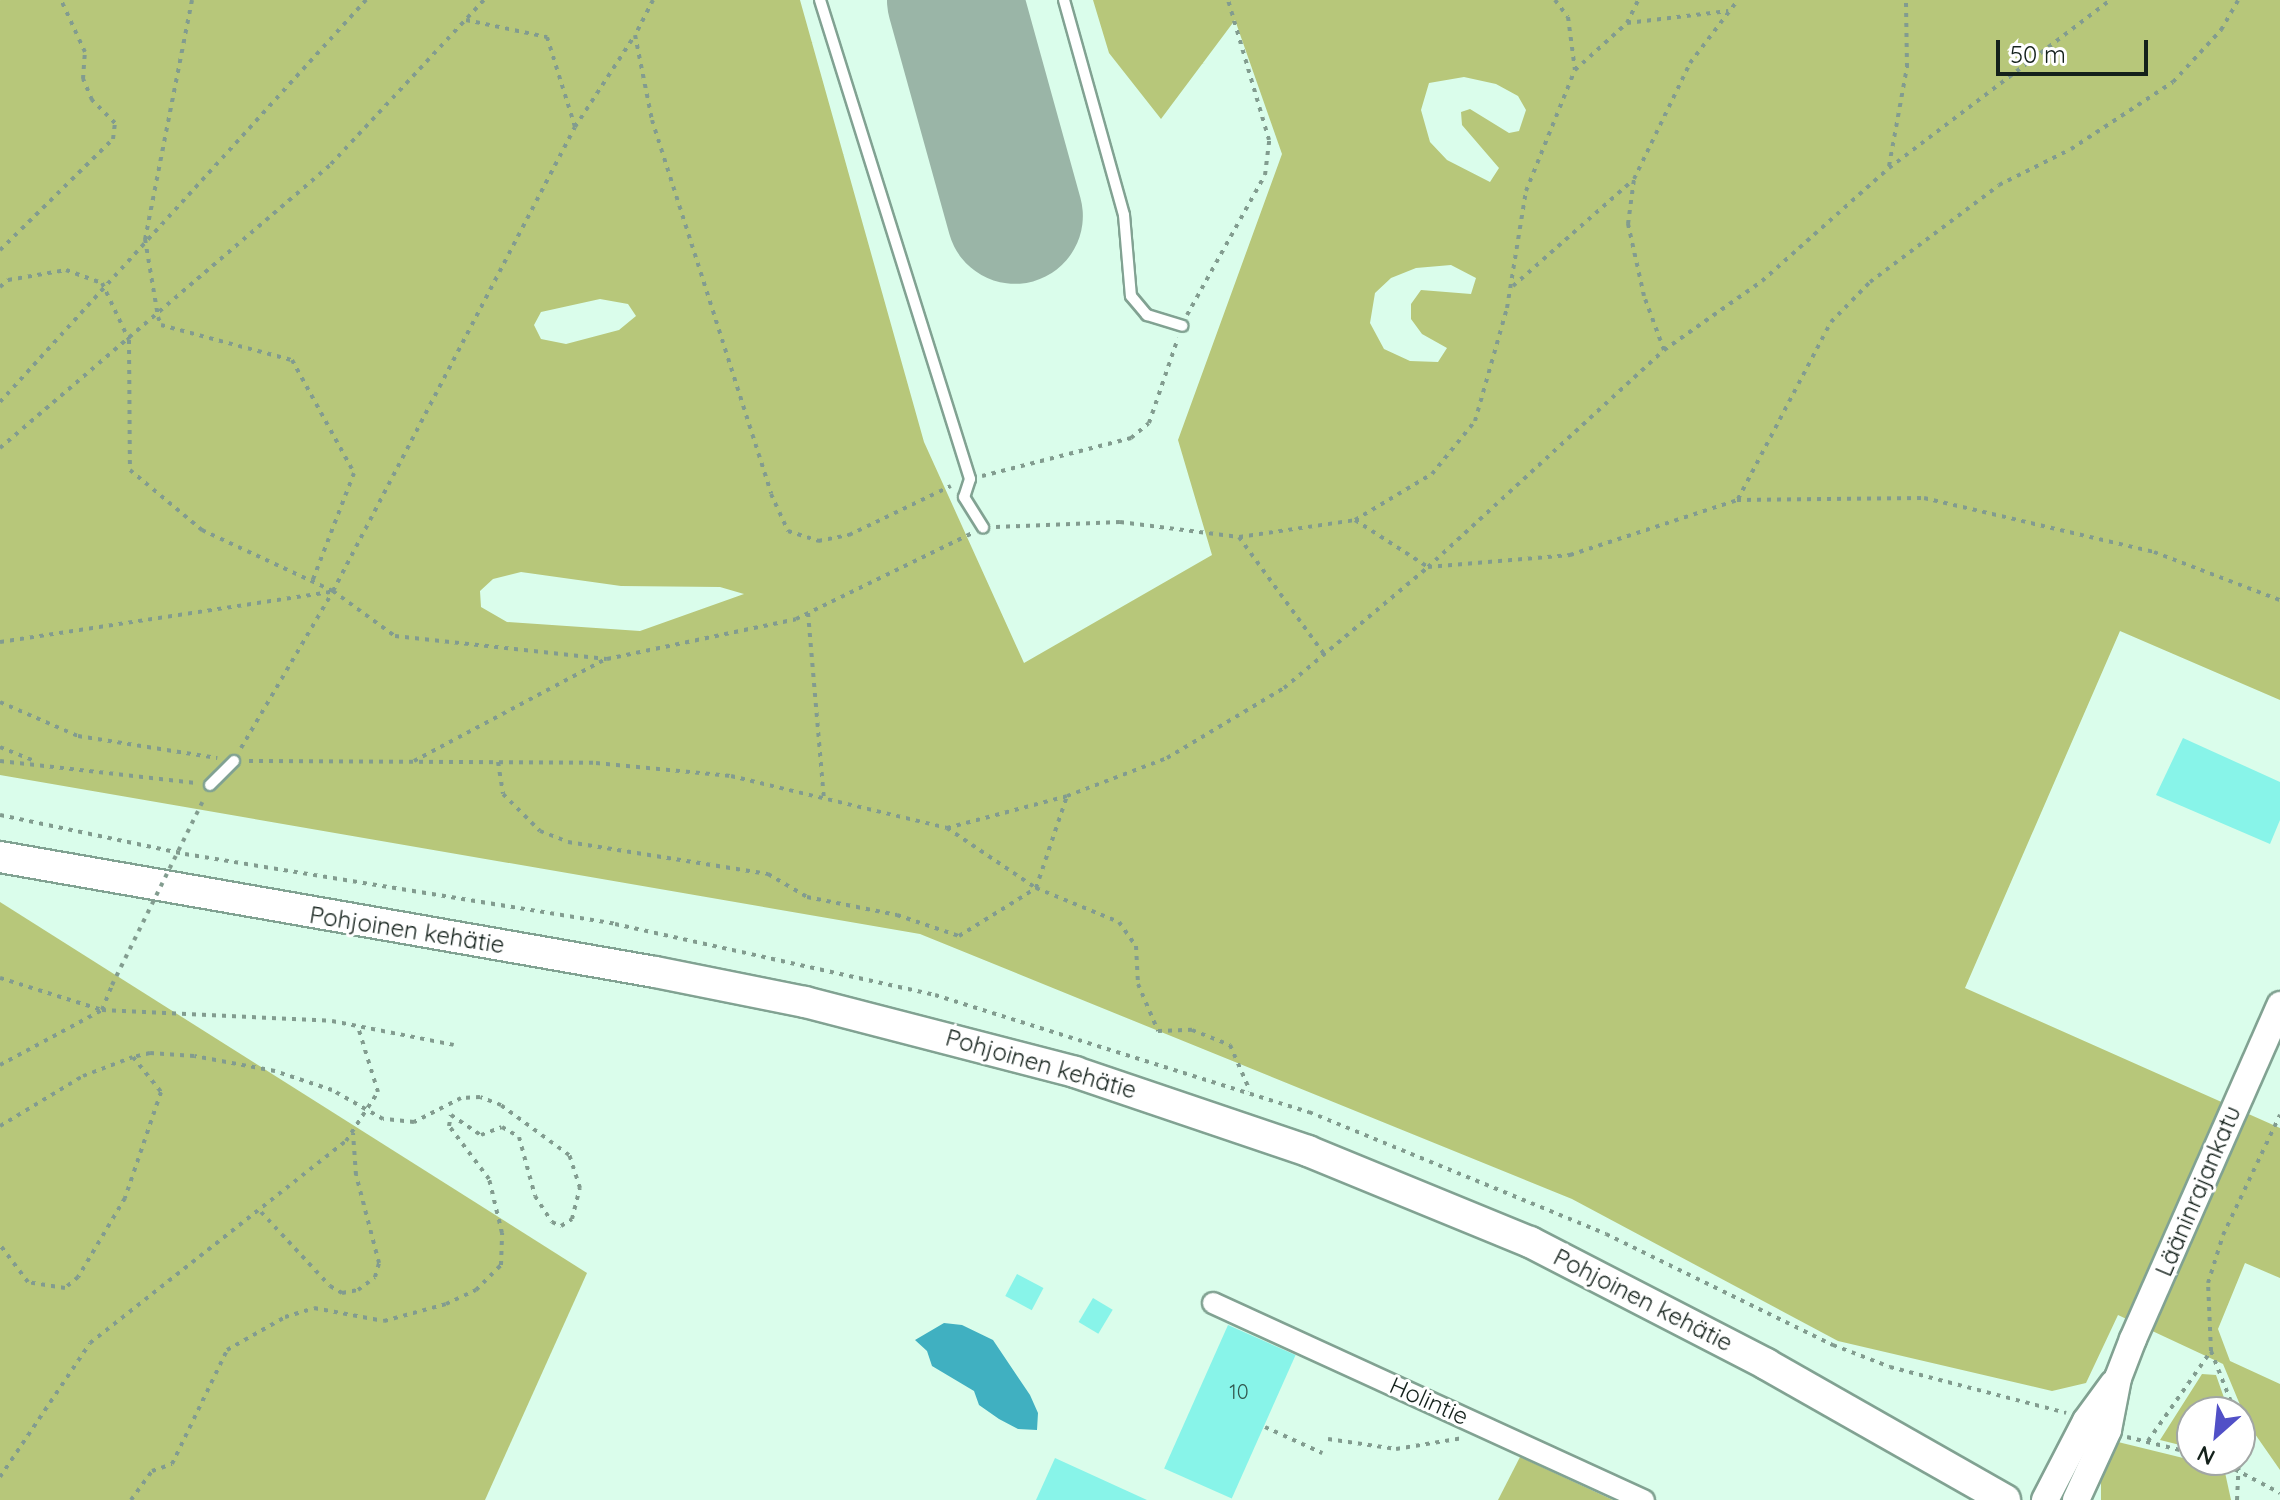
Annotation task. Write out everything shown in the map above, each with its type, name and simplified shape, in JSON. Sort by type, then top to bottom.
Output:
[{"type":"main road","name":"Pohjoinen kehätie","points":[[0,857],[685,978],[952,1037],[1075,1072],[1308,1151],[1530,1242],[1766,1364],[2005,1500]]},
{"type":"street","name":"Lääninrajankatu","points":[[2076,1500],[2108,1430],[2118,1378],[2280,1005]]},
{"type":"street","name":"Holintie","points":[[1213,1303],[1644,1500]]},
{"type":"street","name":"Lääninrajankatu","points":[[2045,1500],[2086,1421],[2118,1378]]},
{"type":"lane","points":[[820,0],[970,479],[964,497],[983,528]]},
{"type":"lane","points":[[1064,0],[1124,215],[1131,296],[1147,315],[1182,326]]},
{"type":"lane","points":[[210,785],[234,761]]},
{"type":"path","points":[[0,250],[113,139],[115,123],[92,100],[83,79],[85,52],[61,0]]},
{"type":"path","points":[[192,0],[145,239],[158,317],[161,325],[292,360],[354,473],[312,582]]},
{"type":"path","points":[[0,402],[103,285],[366,0]]},
{"type":"path","points":[[0,448],[158,317],[331,164],[484,0]]},
{"type":"path","points":[[234,761],[333,591],[575,127],[635,35],[653,0]]},
{"type":"path","points":[[635,35],[656,135],[771,494],[788,531],[818,541],[849,535],[970,479],[1034,467],[1131,438],[1149,423],[1182,326],[1265,175],[1269,140],[1228,0]]},
{"type":"path","points":[[1555,0],[1568,17],[1575,70]]},
{"type":"path","points":[[412,762],[607,659],[808,613],[983,528],[1120,522],[1239,537],[1355,520],[1432,474],[1475,421],[1511,287],[1526,191],[1575,70],[1627,23],[1638,0]]},
{"type":"path","points":[[1664,350],[1644,296],[1628,224],[1634,179],[1690,63],[1738,0]]},
{"type":"path","points":[[1889,168],[1907,67],[1906,0]]},
{"type":"path","points":[[947,828],[1067,796],[1167,758],[1284,688],[1428,567],[1664,350],[1762,281],[1889,168],[2110,0]]},
{"type":"path","points":[[1737,500],[1831,322],[1870,282],[1999,185],[2071,149],[2173,82],[2221,30],[2238,0]]},
{"type":"path","points":[[1627,23],[1729,11]]},
{"type":"path","points":[[465,20],[547,37],[575,127]]},
{"type":"path","points":[[1511,287],[1634,179]]},
{"type":"path","points":[[0,287],[8,280],[66,270],[103,285],[129,340],[130,470],[202,530],[333,591],[395,636],[607,659]]},
{"type":"path","points":[[1355,520],[1428,567],[1570,555],[1737,500],[1924,498],[2154,552],[2280,600]]},
{"type":"path","points":[[1239,537],[1324,654]]},
{"type":"path","points":[[0,642],[333,591]]},
{"type":"path","points":[[808,613],[824,799]]},
{"type":"path","points":[[0,702],[78,736],[234,761],[596,763],[731,776],[947,828],[1036,888],[1119,922],[1136,946],[1138,984],[1158,1031],[1192,1030],[1230,1045],[1250,1091]]},
{"type":"path","points":[[0,747],[41,764]]},
{"type":"path","points":[[0,761],[210,785]]},
{"type":"path","points":[[498,762],[503,794],[540,831],[568,842],[768,874],[807,897],[897,915],[959,936],[1036,888],[1067,796]]},
{"type":"path","points":[[0,1065],[102,1010],[203,801]]},
{"type":"path","points":[[0,978],[102,1010],[358,1027],[454,1045]]},
{"type":"path","points":[[0,1477],[90,1343],[261,1212],[353,1131],[378,1092],[358,1027]]},
{"type":"path","points":[[0,1126],[83,1076],[150,1053],[194,1056],[275,1071],[332,1090],[383,1119],[414,1122],[461,1098],[501,1105],[569,1155],[580,1188],[572,1219],[561,1226],[544,1214],[519,1137],[502,1127],[481,1135],[451,1115],[449,1126],[489,1179],[502,1233],[501,1265],[476,1290],[446,1304],[384,1321],[314,1308],[285,1317],[227,1350],[172,1464],[152,1471],[131,1500]]},
{"type":"path","points":[[0,1245],[28,1282],[65,1288],[78,1277],[125,1198],[161,1092],[133,1057]]},
{"type":"path","points":[[2229,1396],[2211,1351],[2208,1283],[2223,1235],[2280,1115]]},
{"type":"path","points":[[261,1212],[330,1286],[342,1293],[358,1290],[375,1277],[379,1263],[356,1175],[353,1131]]},
{"type":"path","points":[[2148,1441],[2211,1351]]},
{"type":"path","points":[[1265,1427],[1322,1453]]},
{"type":"path","points":[[1328,1439],[1396,1449],[1492,1429]]},
{"type":"path","points":[[2237,1500],[2241,1476]]},
{"type":"path","points":[[2252,1476],[2280,1493]]},
{"type":"green space","points":[[0,0],[800,0],[924,442],[1024,663],[1212,555],[1178,440],[1282,154],[1235,20],[1161,119],[1109,53],[1093,0],[2280,0],[2280,700],[2120,631],[1965,988],[2280,1128],[2280,1278],[2245,1263],[2218,1329],[2230,1361],[2280,1384],[2280,1470],[2256,1436],[2256,1396],[2236,1396],[2223,1364],[2118,1315],[2086,1383],[2052,1391],[1838,1341],[1572,1199],[920,934],[0,775]],"holes":[[[1464,77],[1496,84],[1518,96],[1526,110],[1519,131],[1509,133],[1470,109],[1461,112],[1462,125],[1499,168],[1490,182],[1447,160],[1430,142],[1421,110],[1429,83]],[[1451,265],[1476,278],[1471,294],[1421,290],[1411,304],[1411,319],[1422,334],[1447,348],[1438,362],[1410,361],[1384,349],[1370,323],[1375,293],[1391,278],[1416,268]],[[600,299],[628,304],[636,316],[619,330],[566,344],[541,339],[534,325],[541,312]],[[521,572],[621,586],[720,587],[744,594],[640,631],[507,622],[481,607],[480,591],[493,579]]]},
{"type":"green space","points":[[0,902],[587,1273],[485,1500],[0,1500]]},
{"type":"green space","points":[[2202,1374],[2216,1375],[2223,1396],[2188,1396]]},
{"type":"green space","points":[[2176,1415],[2176,1444],[2160,1440]]},
{"type":"green space","points":[[2118,1442],[2176,1456],[2176,1476],[2226,1476],[2231,1500],[2101,1500],[2101,1479]]},
{"type":"green space","points":[[1520,1457],[1613,1500],[1498,1500]]},
{"type":"water","points":[[944,1323],[962,1325],[993,1340],[1030,1395],[1038,1413],[1037,1430],[1018,1429],[999,1419],[979,1405],[974,1391],[932,1366],[927,1351],[915,1340]]},
{"type":"building","points":[[2183,738],[2280,782],[2280,820],[2270,844],[2156,795]]},
{"type":"building","points":[[1017,1274],[1043,1288],[1032,1310],[1005,1296]]},
{"type":"building","points":[[1093,1298],[1113,1310],[1098,1334],[1079,1322]]},
{"type":"building","points":[[1228,1325],[1296,1355],[1232,1499],[1164,1468]]},
{"type":"building","points":[[1055,1458],[1147,1500],[1036,1500]]},
{"type":"runway","points":[[955,0],[1015,216]]}]
